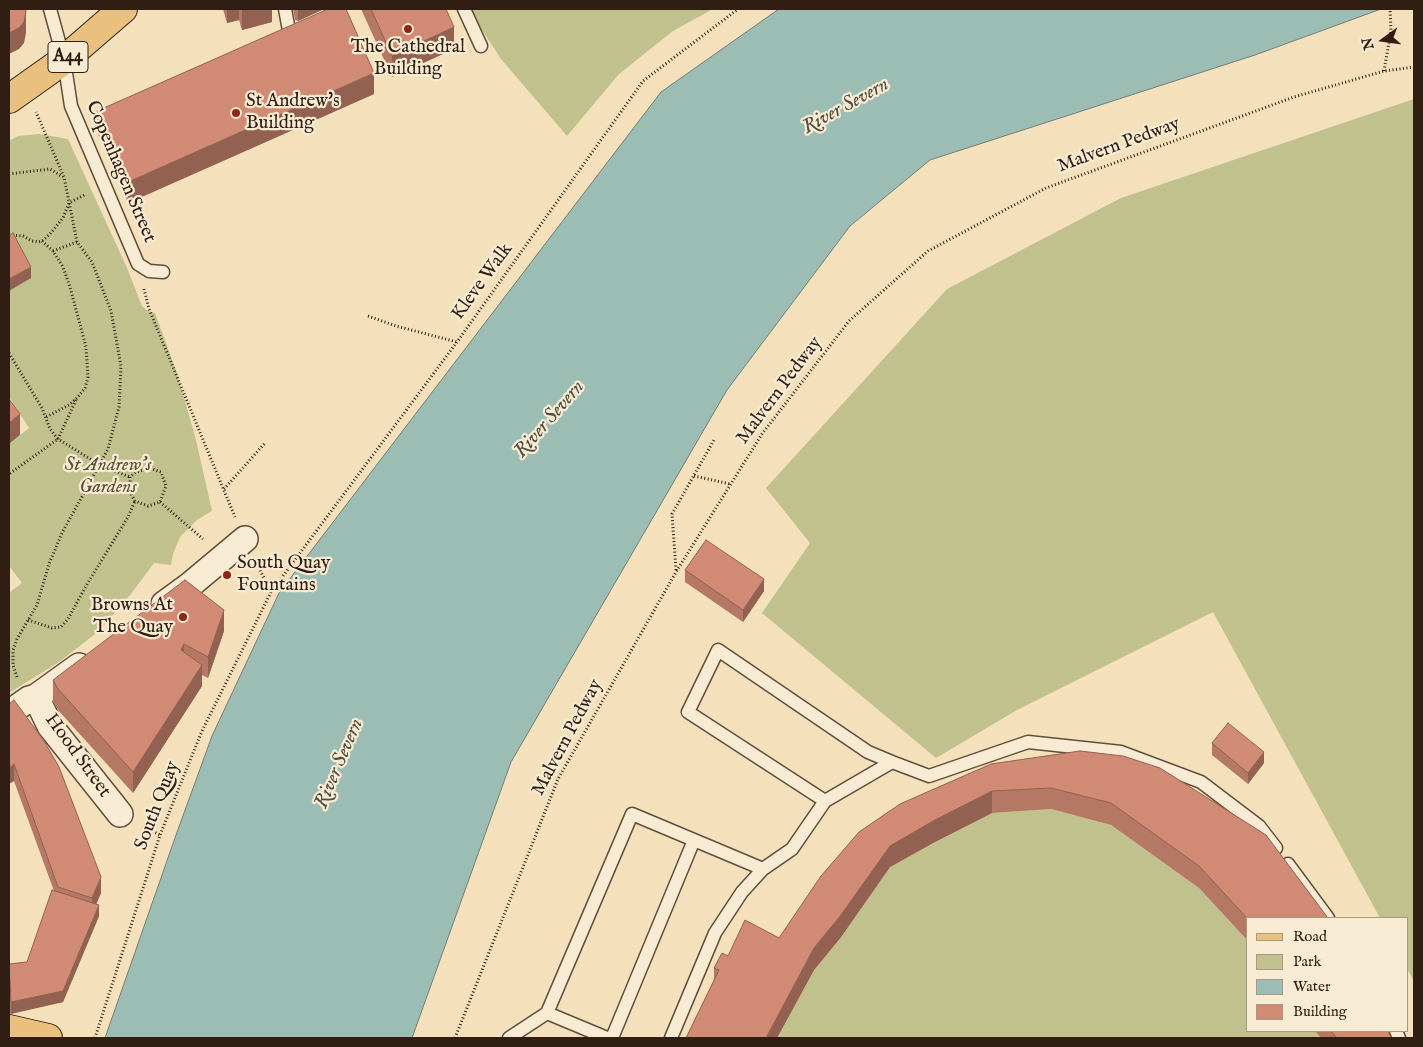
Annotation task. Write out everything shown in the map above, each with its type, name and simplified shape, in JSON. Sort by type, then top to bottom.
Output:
[{"type":"main road","name":"A44","points":[[17,94],[64,60],[123,9]]},
{"type":"main road","points":[[9,1029],[48,1038]]},
{"type":"street","points":[[145,618],[190,585],[244,539]]},
{"type":"street","points":[[9,713],[98,652]]},
{"type":"street","name":"Hood Street","points":[[33,698],[50,726],[120,814]]},
{"type":"lane","name":"Copenhagen Street","points":[[50,9],[64,60],[71,106],[138,264],[149,271],[163,272]]},
{"type":"lane","points":[[285,9],[290,36]]},
{"type":"lane","points":[[464,9],[481,46]]},
{"type":"lane","points":[[824,801],[688,712],[718,650],[868,752],[929,776],[1028,742],[1121,752],[1201,782],[1260,826],[1327,917]]},
{"type":"lane","points":[[671,1038],[715,933],[742,892],[763,869],[792,849],[824,801],[892,762]]},
{"type":"lane","points":[[509,1038],[547,1013],[632,814],[763,869]]},
{"type":"lane","points":[[612,1038],[694,840]]},
{"type":"lane","points":[[547,1013],[606,1038]]},
{"type":"path","name":"Kleve Walk","points":[[271,592],[457,342],[643,81],[738,9]]},
{"type":"path","points":[[1384,71],[1391,31],[1390,9]]},
{"type":"path","name":"Malvern Pedway","points":[[455,1038],[558,779],[676,572],[730,484],[762,434],[849,321],[928,251],[1046,188],[1294,98],[1384,71],[1414,67]]},
{"type":"path","points":[[17,94],[64,177],[77,242],[92,262],[104,289],[111,311],[122,366],[119,407],[108,449],[62,533],[49,564],[37,606],[12,650],[12,664],[16,676],[33,698]]},
{"type":"path","points":[[9,174],[50,169],[64,177]]},
{"type":"path","points":[[9,235],[23,236],[32,241],[42,241],[63,218],[69,203],[92,191]]},
{"type":"path","points":[[42,241],[53,251],[63,267],[86,346],[88,377],[85,388],[69,406],[46,417]]},
{"type":"path","points":[[53,251],[77,242]]},
{"type":"path","points":[[138,264],[149,309],[244,539],[271,592]]},
{"type":"path","points":[[368,316],[396,326],[457,342]]},
{"type":"path","points":[[9,353],[42,408],[50,429],[58,439],[100,465],[130,477]]},
{"type":"path","points":[[9,474],[58,439],[77,398]]},
{"type":"path","points":[[676,572],[672,514],[714,440]]},
{"type":"path","points":[[224,489],[266,442]]},
{"type":"path","points":[[130,477],[136,472],[150,468],[161,472],[166,486],[160,502]]},
{"type":"path","points":[[694,476],[730,484]]},
{"type":"path","points":[[130,477],[130,492],[135,501],[148,506],[160,502]]},
{"type":"path","points":[[28,620],[52,628],[61,627],[68,619],[128,518],[135,501]]},
{"type":"path","points":[[160,502],[191,528]]},
{"type":"path","name":"South Quay","points":[[95,1038],[160,835],[202,732],[271,592]]},
{"type":"green space","points":[[469,9],[713,9],[673,31],[619,74],[567,136],[501,59]]},
{"type":"green space","points":[[1414,99],[1414,982],[1408,970],[1408,917],[1379,917],[1213,612],[1017,710],[936,758],[762,613],[810,543],[766,488],[947,289],[1121,198]]},
{"type":"green space","name":"St Andrew's Gardens","points":[[39,134],[68,139],[127,268],[142,306],[148,311],[155,313],[177,373],[196,440],[212,511],[197,520],[180,537],[171,565],[154,563],[131,594],[99,631],[59,662],[9,693],[9,593],[22,583],[9,566],[9,444],[29,428],[9,397],[9,141],[18,136]]},
{"type":"green space","points":[[1051,809],[1111,825],[1199,888],[1246,939],[1246,1032],[1316,1032],[1321,1038],[777,1038],[814,970],[841,937],[890,867],[992,813]]},
{"type":"water","name":"River Severn","points":[[779,9],[1381,9],[1255,55],[930,160],[850,226],[727,390],[511,762],[412,1038],[105,1038],[212,736],[279,593],[661,92]]},
{"type":"building","points":[[9,9],[25,9],[26,11],[24,22],[19,28],[9,33]]},
{"type":"building","name":"St Andrew's Building","points":[[328,9],[346,9],[374,73],[128,182],[97,111]]},
{"type":"building","points":[[371,9],[446,9],[454,27],[392,56]]},
{"type":"building","points":[[13,233],[31,267],[9,279],[9,236]]},
{"type":"building","points":[[9,399],[20,414],[9,423]]},
{"type":"building","points":[[706,540],[764,579],[743,610],[685,570]]},
{"type":"building","points":[[185,580],[224,610],[208,657],[184,644],[181,650],[202,665],[133,772],[58,689],[53,680]]},
{"type":"building","points":[[14,700],[44,741],[59,767],[101,877],[92,898],[58,887],[14,764],[9,768],[9,704]]},
{"type":"building","points":[[1228,723],[1264,752],[1248,773],[1212,743]]},
{"type":"building","points":[[1080,751],[1123,756],[1160,768],[1266,835],[1327,917],[1246,917],[1199,866],[1111,803],[1051,788],[992,791],[933,821],[890,846],[841,915],[814,948],[766,1038],[686,1038],[719,970],[714,968],[722,953],[728,956],[745,920],[779,938],[821,876],[859,832],[900,804],[991,764]]},
{"type":"building","points":[[52,890],[99,905],[63,991],[11,1002],[9,964],[27,962]]},
{"type":"building","points":[[9,974],[11,992],[9,992]]},
{"type":"building","points":[[1332,1032],[1388,1032],[1391,1038],[1337,1038]]},
{"type":"place","name":"The Cathedral Building","points":[[408,29]]},
{"type":"place","name":"St Andrew's Building","points":[[236,113]]},
{"type":"place","name":"South Quay Fountains","points":[[227,575]]},
{"type":"place","name":"Browns At The Quay","points":[[183,617]]}]
